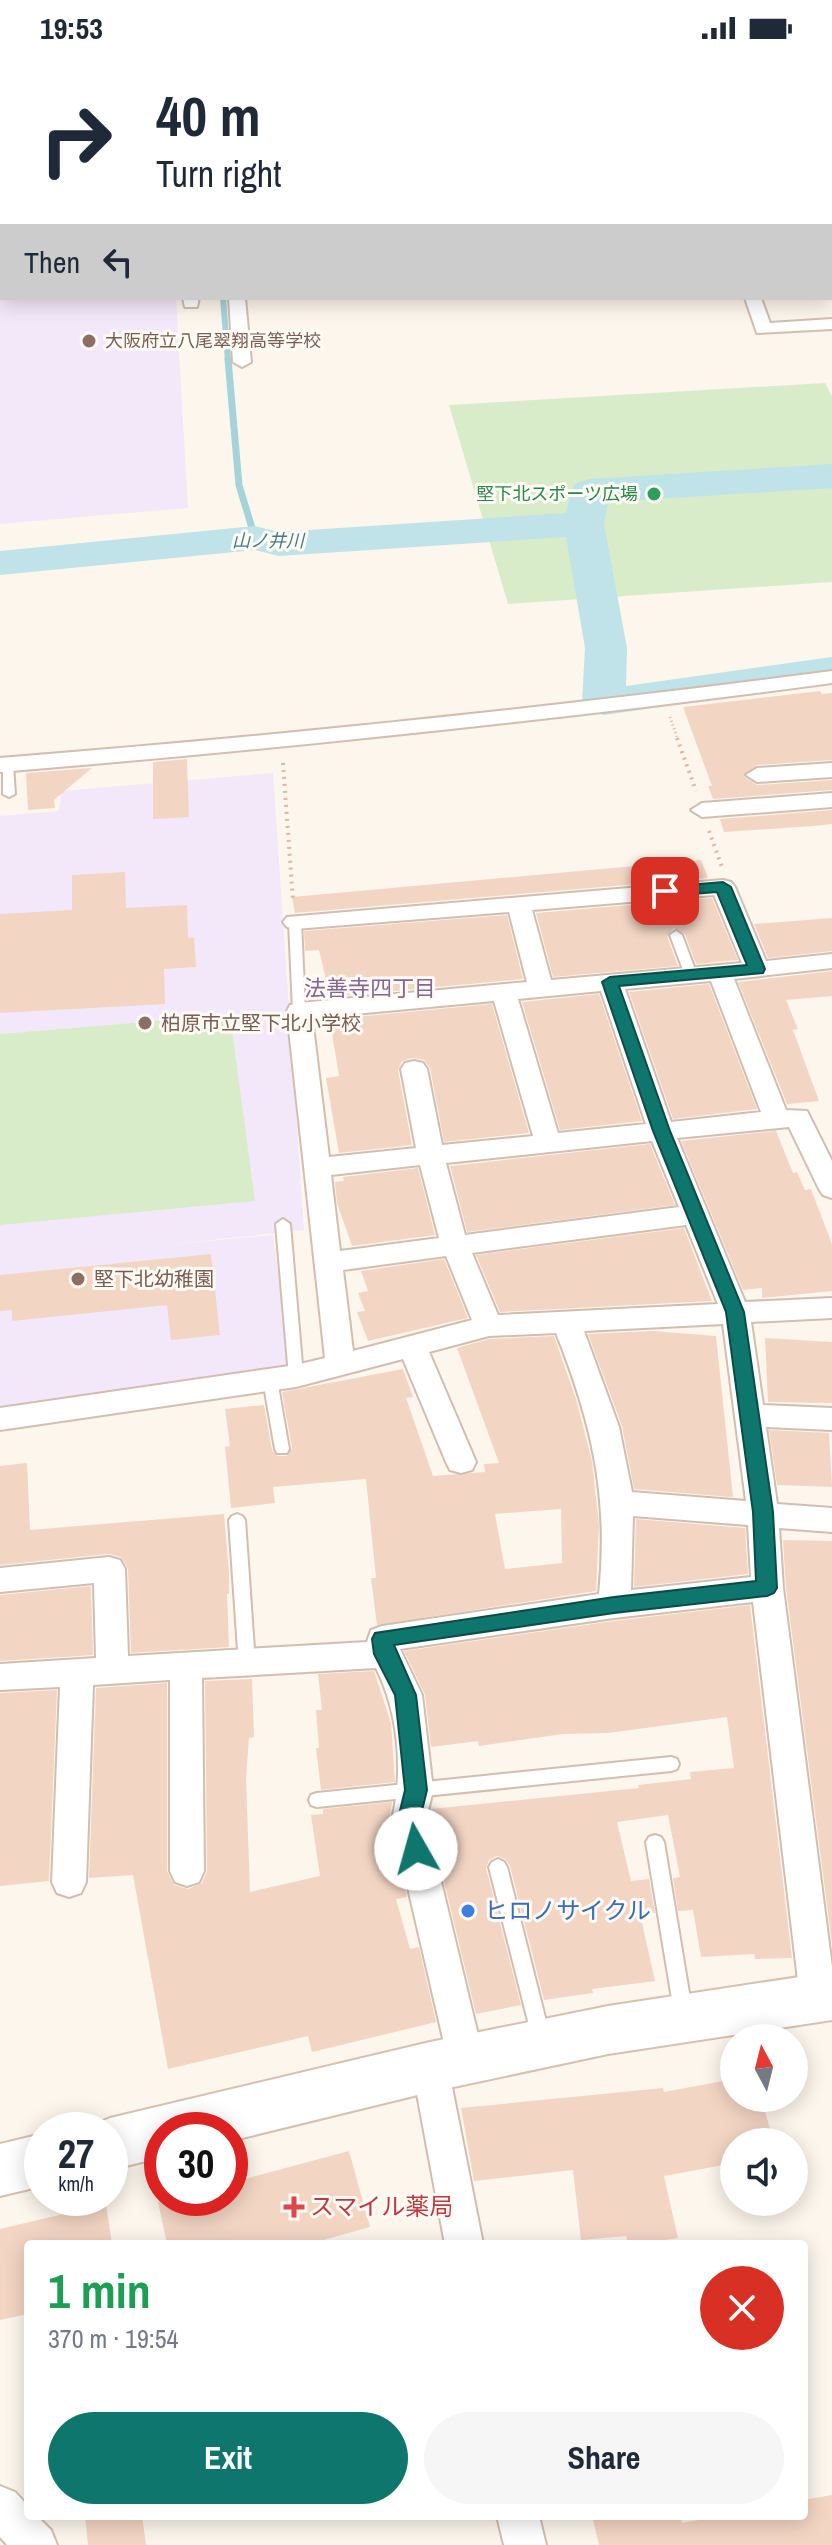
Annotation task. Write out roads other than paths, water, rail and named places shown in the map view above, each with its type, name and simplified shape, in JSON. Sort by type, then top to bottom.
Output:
[{"type":"street","points":[[222,56],[232,56]]},
{"type":"street","points":[[237,300],[242,362]]},
{"type":"street","points":[[754,300],[763,329],[832,324]]},
{"type":"street","points":[[4,765],[282,742],[596,708],[832,677]]},
{"type":"street","points":[[757,775],[832,770]]},
{"type":"street","points":[[702,810],[832,800]]},
{"type":"street","points":[[295,922],[723,887],[757,969]]},
{"type":"street","points":[[519,903],[541,989]]},
{"type":"street","points":[[340,1365],[299,1011],[832,961]]},
{"type":"street","points":[[720,973],[777,1120]]},
{"type":"street","points":[[244,2112],[543,2043],[825,1997],[767,1588],[763,1512],[735,1312],[661,1131],[610,982]]},
{"type":"street","points":[[504,992],[548,1143]]},
{"type":"street","points":[[414,1069],[431,1156],[454,1244],[489,1326]]},
{"type":"street","points":[[319,1167],[798,1117],[832,1189]]},
{"type":"street","points":[[329,1262],[695,1214]]},
{"type":"street","points":[[0,1419],[283,1378],[489,1326],[832,1308]]},
{"type":"street","points":[[566,1322],[598,1400],[613,1458],[620,1503],[620,1557],[614,1605]]},
{"type":"street","points":[[412,1346],[461,1462]]},
{"type":"street","points":[[749,1415],[832,1419]]},
{"type":"street","points":[[620,1503],[763,1512],[832,1520]]},
{"type":"street","points":[[0,1580],[109,1569],[113,1671]]},
{"type":"street","points":[[464,2240],[448,2063],[409,1819],[416,1790],[406,1695],[385,1654],[382,1639],[614,1605],[767,1588]]},
{"type":"street","points":[[0,1677],[385,1654]]},
{"type":"street","points":[[186,1668],[187,1871]]},
{"type":"street","points":[[69,1882],[77,1673]]},
{"type":"street","points":[[0,2170],[24,2164]]},
{"type":"street","points":[[0,2507],[36,2545]]},
{"type":"street","points":[[519,2520],[525,2545]]},
{"type":"lane","points":[[4,765],[9,794]]},
{"type":"lane","points":[[295,922],[299,1011]]},
{"type":"lane","points":[[676,935],[691,975]]},
{"type":"lane","points":[[282,1449],[283,1224]]},
{"type":"lane","points":[[237,1520],[247,1664]]},
{"type":"lane","points":[[317,1800],[671,1764]]},
{"type":"lane","points":[[655,1842],[684,2018]]},
{"type":"lane","points":[[498,1867],[543,2043]]},
{"type":"waterway","points":[[223,300],[228,361]]},
{"type":"waterway","points":[[228,359],[239,485],[255,538]]},
{"type":"waterway","name":"山ノ井川","points":[[584,524],[590,491],[832,476]]},
{"type":"waterway","name":"山ノ井川","points":[[0,563],[255,538],[279,544],[584,524]]},
{"type":"waterway","name":"山ノ井川","points":[[584,524],[606,648],[604,702],[832,670]]},
{"type":"place","name":"大阪府立八尾翠翔高等学校","points":[[89,341]]},
{"type":"place","name":"堅下北スポーツ広場","points":[[654,494]]},
{"type":"place","name":"柏原市立堅下北小学校","points":[[145,1023]]},
{"type":"place","name":"堅下北幼稚園","points":[[78,1279]]},
{"type":"place","name":"ヒロノサイクル","points":[[468,1911]]},
{"type":"place","name":"スマイル薬局","points":[[294,2207]]},
{"type":"district","name":"法善寺四丁目","points":[[370,988]]}]
